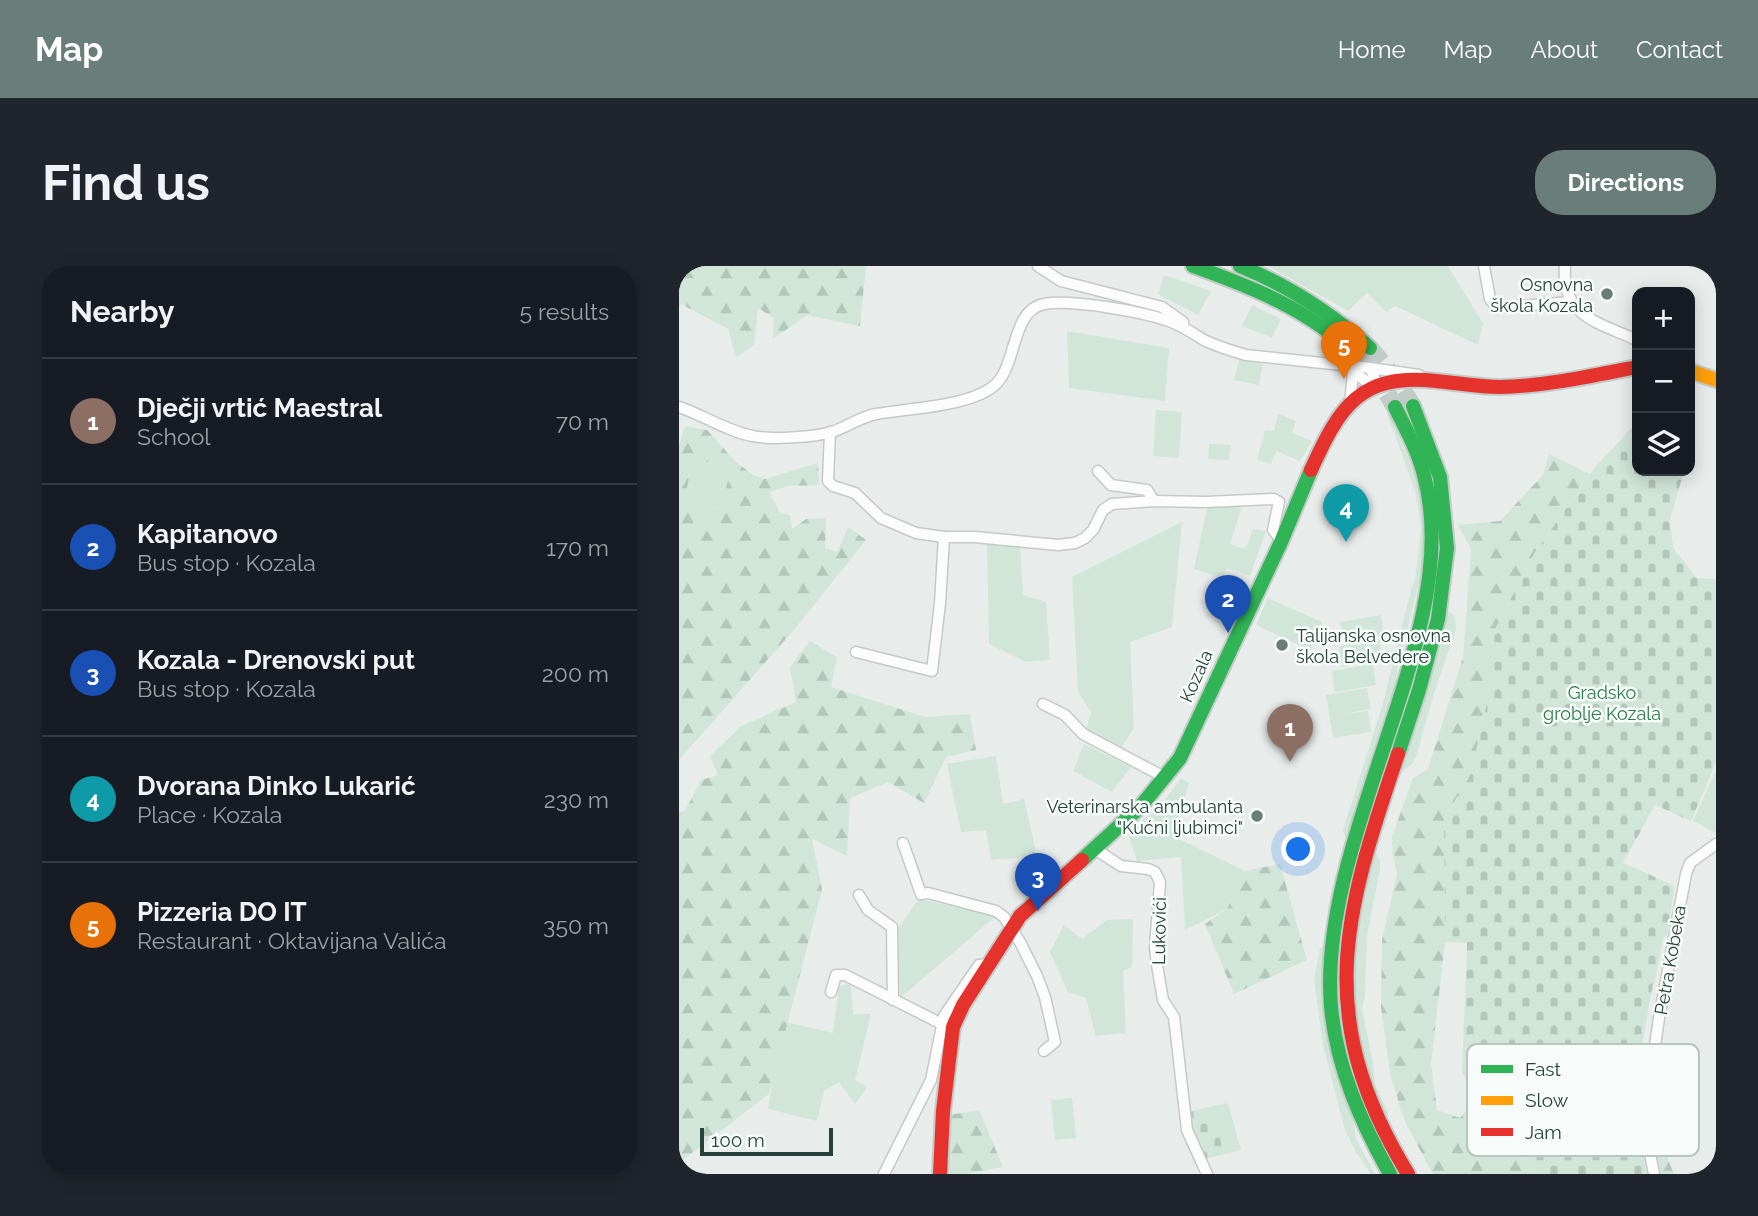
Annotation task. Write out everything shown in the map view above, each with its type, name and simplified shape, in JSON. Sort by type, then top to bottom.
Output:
[{"type":"main road","points":[[1193,266],[1241,283],[1296,308],[1353,352]]},
{"type":"main road","points":[[1240,266],[1290,288],[1318,304],[1370,348]]},
{"type":"main road","name":"Kozala","points":[[940,1174],[951,1035],[959,1012],[1010,928],[1141,806],[1180,758],[1334,425],[1350,402],[1381,384],[1407,381],[1495,387],[1532,385],[1632,369]]},
{"type":"main road","points":[[1695,373],[1716,379]]},
{"type":"main road","points":[[1408,1174],[1381,1130],[1358,1072],[1348,1025],[1345,975],[1348,936],[1358,886],[1432,646],[1446,588],[1449,548],[1443,488],[1428,439],[1413,406]]},
{"type":"main road","points":[[1390,1174],[1361,1123],[1342,1070],[1334,1029],[1330,982],[1335,922],[1347,866],[1415,648],[1431,579],[1433,538],[1430,499],[1413,442],[1395,407]]},
{"type":"street","points":[[1038,266],[1061,281],[1162,307],[1184,322],[1187,328]]},
{"type":"street","points":[[1484,266],[1490,299],[1497,308],[1570,302]]},
{"type":"street","points":[[1565,266],[1570,302],[1600,326],[1632,338]]},
{"type":"street","points":[[679,407],[751,436],[771,438],[830,432],[875,414],[942,406],[994,386],[1006,370],[1024,317],[1033,307],[1041,304],[1114,309],[1149,315],[1187,328],[1205,341],[1246,355],[1351,370],[1370,368],[1410,373],[1439,382]]},
{"type":"street","points":[[1370,368],[1374,377],[1373,387]]},
{"type":"street","points":[[1351,370],[1373,387]]},
{"type":"street","points":[[1350,402],[1351,370]]},
{"type":"street","points":[[830,432],[828,481],[833,486],[855,493],[881,518],[916,533],[1058,545],[1075,543],[1086,538],[1103,510],[1112,504],[1154,500],[1206,502],[1274,499],[1279,502],[1279,507],[1273,530],[1282,540]]},
{"type":"street","points":[[1098,471],[1111,485],[1147,490],[1154,500]]},
{"type":"street","points":[[856,652],[932,671],[944,537]]},
{"type":"street","points":[[1043,704],[1065,715],[1083,734],[1165,778]]},
{"type":"street","points":[[903,843],[921,894],[928,893],[996,911],[1004,917],[1028,956],[1045,997],[1055,1042],[1044,1051]]},
{"type":"street","name":"Petra Kobeka","points":[[1655,1044],[1688,866],[1716,844]]},
{"type":"street","name":"Lukovići","points":[[1095,849],[1121,866],[1155,872],[1160,882],[1155,947],[1157,965],[1163,1000],[1174,1017],[1187,1130],[1207,1174]]},
{"type":"street","points":[[859,895],[868,910],[892,927],[893,1000]]},
{"type":"street","points":[[884,1174],[931,1080],[944,1016],[974,971],[981,964],[988,964]]},
{"type":"street","points":[[831,992],[836,975],[845,975],[942,1024]]},
{"type":"street","name":"Petra Kobeka","points":[[1650,1156],[1654,1174]]},
{"type":"green space","points":[[679,266],[866,266],[860,326],[807,315],[773,339],[774,318],[758,308],[754,345],[736,357],[728,329],[681,304],[679,306]]},
{"type":"green space","points":[[1268,266],[1448,266],[1483,323],[1478,345],[1395,306],[1386,312],[1367,293],[1348,311]]},
{"type":"green space","points":[[1164,275],[1211,291],[1198,315],[1158,294]]},
{"type":"green space","points":[[1252,305],[1281,319],[1272,338],[1242,326]]},
{"type":"green space","points":[[1067,331],[1169,348],[1165,401],[1069,388]]},
{"type":"green space","points":[[1239,360],[1263,364],[1259,385],[1234,380]]},
{"type":"green space","points":[[1156,410],[1182,412],[1179,458],[1153,456]]},
{"type":"green space","points":[[1389,412],[1420,485],[1427,552],[1397,670],[1396,691],[1338,871],[1346,841],[1343,830],[1382,707],[1415,580],[1421,528],[1415,490],[1387,414]]},
{"type":"green space","points":[[1278,414],[1296,421],[1292,433],[1312,441],[1300,461],[1276,451],[1271,464],[1257,460],[1265,430],[1274,431]]},
{"type":"green space","points":[[685,426],[707,430],[735,461],[753,475],[765,479],[818,463],[819,485],[788,486],[769,492],[780,513],[790,515],[792,529],[806,519],[826,518],[825,548],[837,552],[848,527],[866,540],[793,631],[679,760],[679,444]],"holes":[[[693,459],[731,467],[721,510],[684,502]]]},
{"type":"green space","name":"Gradsko groblje Kozala","points":[[1632,427],[1632,476],[1683,476],[1670,520],[1673,548],[1697,578],[1716,579],[1716,763],[1691,821],[1655,805],[1623,863],[1673,885],[1674,892],[1642,1044],[1467,1044],[1467,1080],[1462,1072],[1467,943],[1445,942],[1444,819],[1471,774],[1488,698],[1488,643],[1534,554],[1596,466]]},
{"type":"green space","points":[[1209,444],[1231,445],[1229,460],[1208,459]]},
{"type":"green space","points":[[1549,454],[1590,474],[1534,554],[1488,643],[1488,698],[1471,774],[1444,819],[1445,942],[1431,1064],[1437,1110],[1460,1118],[1467,1110],[1467,1156],[1526,1156],[1533,1174],[1433,1174],[1406,1124],[1400,1107],[1390,1073],[1381,1007],[1382,940],[1397,874],[1392,837],[1413,778],[1428,769],[1463,657],[1471,549],[1458,525],[1500,521],[1543,475]]},
{"type":"green space","points":[[693,459],[731,467],[722,510],[683,502]]},
{"type":"green space","points":[[1242,506],[1230,544],[1246,549],[1253,529],[1266,531],[1250,576],[1227,568],[1222,578],[1194,569],[1207,508]]},
{"type":"green space","points":[[1182,522],[1172,627],[1130,642],[1134,728],[1119,751],[1085,733],[1091,712],[1078,691],[1072,577]]},
{"type":"green space","points":[[987,542],[1020,545],[1023,595],[1046,602],[1050,660],[1026,662],[989,644]]},
{"type":"green space","points":[[1268,598],[1322,622],[1310,650],[1256,625]]},
{"type":"green space","points":[[1449,611],[1455,616],[1456,629],[1416,757],[1412,764],[1398,775]]},
{"type":"green space","points":[[1381,615],[1384,636],[1344,643],[1340,622]]},
{"type":"green space","points":[[1379,639],[1383,660],[1342,667],[1339,646]]},
{"type":"green space","points":[[810,641],[837,657],[831,687],[925,717],[970,714],[976,750],[946,757],[924,803],[888,782],[850,798],[847,856],[812,839],[822,890],[769,1094],[679,1163],[679,812],[685,811],[701,780],[718,775],[710,756],[741,726],[796,702],[790,667]]},
{"type":"green space","points":[[1373,664],[1376,685],[1335,692],[1332,671]]},
{"type":"green space","points":[[1367,688],[1371,709],[1343,714],[1368,711],[1371,732],[1333,738],[1326,695]]},
{"type":"green space","points":[[1084,744],[1131,767],[1112,792],[1073,771]]},
{"type":"green space","points":[[996,756],[1003,804],[1024,799],[1037,856],[991,860],[986,830],[961,832],[947,764]]},
{"type":"green space","points":[[1716,770],[1716,833],[1693,821]]},
{"type":"green space","points":[[1181,778],[1189,783],[1173,836],[1245,871],[1227,909],[1185,930],[1181,857],[1137,861],[1128,833],[1161,805]]},
{"type":"green space","points":[[1375,851],[1380,861],[1380,869],[1367,936],[1365,996],[1362,1008],[1375,1084],[1388,1112],[1387,1123],[1366,1076],[1352,1001],[1357,920]]},
{"type":"green space","points":[[1280,864],[1307,960],[1234,994],[1205,924],[1227,909],[1245,871]]},
{"type":"green space","points":[[919,899],[996,916],[900,998],[897,930]]},
{"type":"green space","points":[[1133,919],[1132,967],[1123,971],[1126,1033],[1096,1036],[1086,998],[1068,992],[1050,952],[1064,925],[1082,939],[1107,920]]},
{"type":"green space","points":[[1326,946],[1356,1139],[1375,1174],[1371,1174],[1353,1147],[1344,1127],[1323,1045],[1314,980],[1320,948]]},
{"type":"green space","points":[[851,984],[853,1014],[871,1014],[855,1080],[867,1087],[855,1104],[839,1082],[824,1091],[817,1121],[768,1109],[782,1021],[833,1033],[839,986]]},
{"type":"green space","points":[[1072,1098],[1076,1138],[1055,1140],[1051,1100]]},
{"type":"green space","points":[[1228,1103],[1241,1150],[1225,1154],[1209,1107]]},
{"type":"green space","points":[[1209,1107],[1225,1154],[1205,1159],[1192,1133],[1189,1112]]},
{"type":"green space","points":[[979,1110],[1003,1167],[967,1174],[945,1174],[949,1115]]},
{"type":"green space","name":"Gradsko groblje Kozala","points":[[1526,1156],[1644,1156],[1648,1174],[1533,1174]]},
{"type":"green space","points":[[1652,1156],[1667,1156],[1674,1174],[1655,1174]]},
{"type":"tunnel","points":[[1370,348],[1413,406]]},
{"type":"tunnel","points":[[1353,352],[1381,383],[1395,407]]},
{"type":"traffic: fast","points":[[1193,266],[1236,282],[1298,311],[1353,352]]},
{"type":"traffic: fast","points":[[1240,266],[1309,301],[1370,348]]},
{"type":"traffic: fast","points":[[1398,754],[1438,619],[1447,548],[1440,477],[1413,406]]},
{"type":"traffic: fast","points":[[1390,1174],[1369,1134],[1344,1072],[1331,1006],[1331,965],[1335,922],[1344,879],[1409,668],[1430,572],[1431,523],[1424,475],[1395,407]]},
{"type":"traffic: fast","points":[[1082,860],[1141,806],[1180,758],[1281,542],[1311,470]]},
{"type":"traffic: slow","points":[[1695,373],[1716,380]]},
{"type":"traffic: jam","points":[[1311,470],[1343,412],[1356,398],[1388,383],[1410,380],[1492,387],[1534,385],[1632,368]]},
{"type":"traffic: jam","points":[[1398,754],[1363,866],[1352,917],[1347,966],[1349,1015],[1359,1065],[1378,1118],[1408,1174]]},
{"type":"traffic: jam","points":[[940,1174],[943,1111],[953,1027],[963,1005],[1020,916],[1082,860]]},
{"type":"place","name":"Osnovna škola Kozala","points":[[1607,294]]},
{"type":"place","name":"Pizzeria DO IT","points":[[1344,379]]},
{"type":"place","name":"Dvorana Dinko Lukarić","points":[[1346,542]]},
{"type":"place","name":"Kapitanovo","points":[[1228,633]]},
{"type":"place","name":"Talijanska osnovna škola Belvedere","points":[[1282,645]]},
{"type":"place","name":"Dječji vrtić Maestral","points":[[1290,762]]},
{"type":"place","name":"Veterinarska ambulanta \"Kućni ljubimci\"","points":[[1257,816]]},
{"type":"place","name":"Kozala - Drenovski put","points":[[1038,911]]}]
